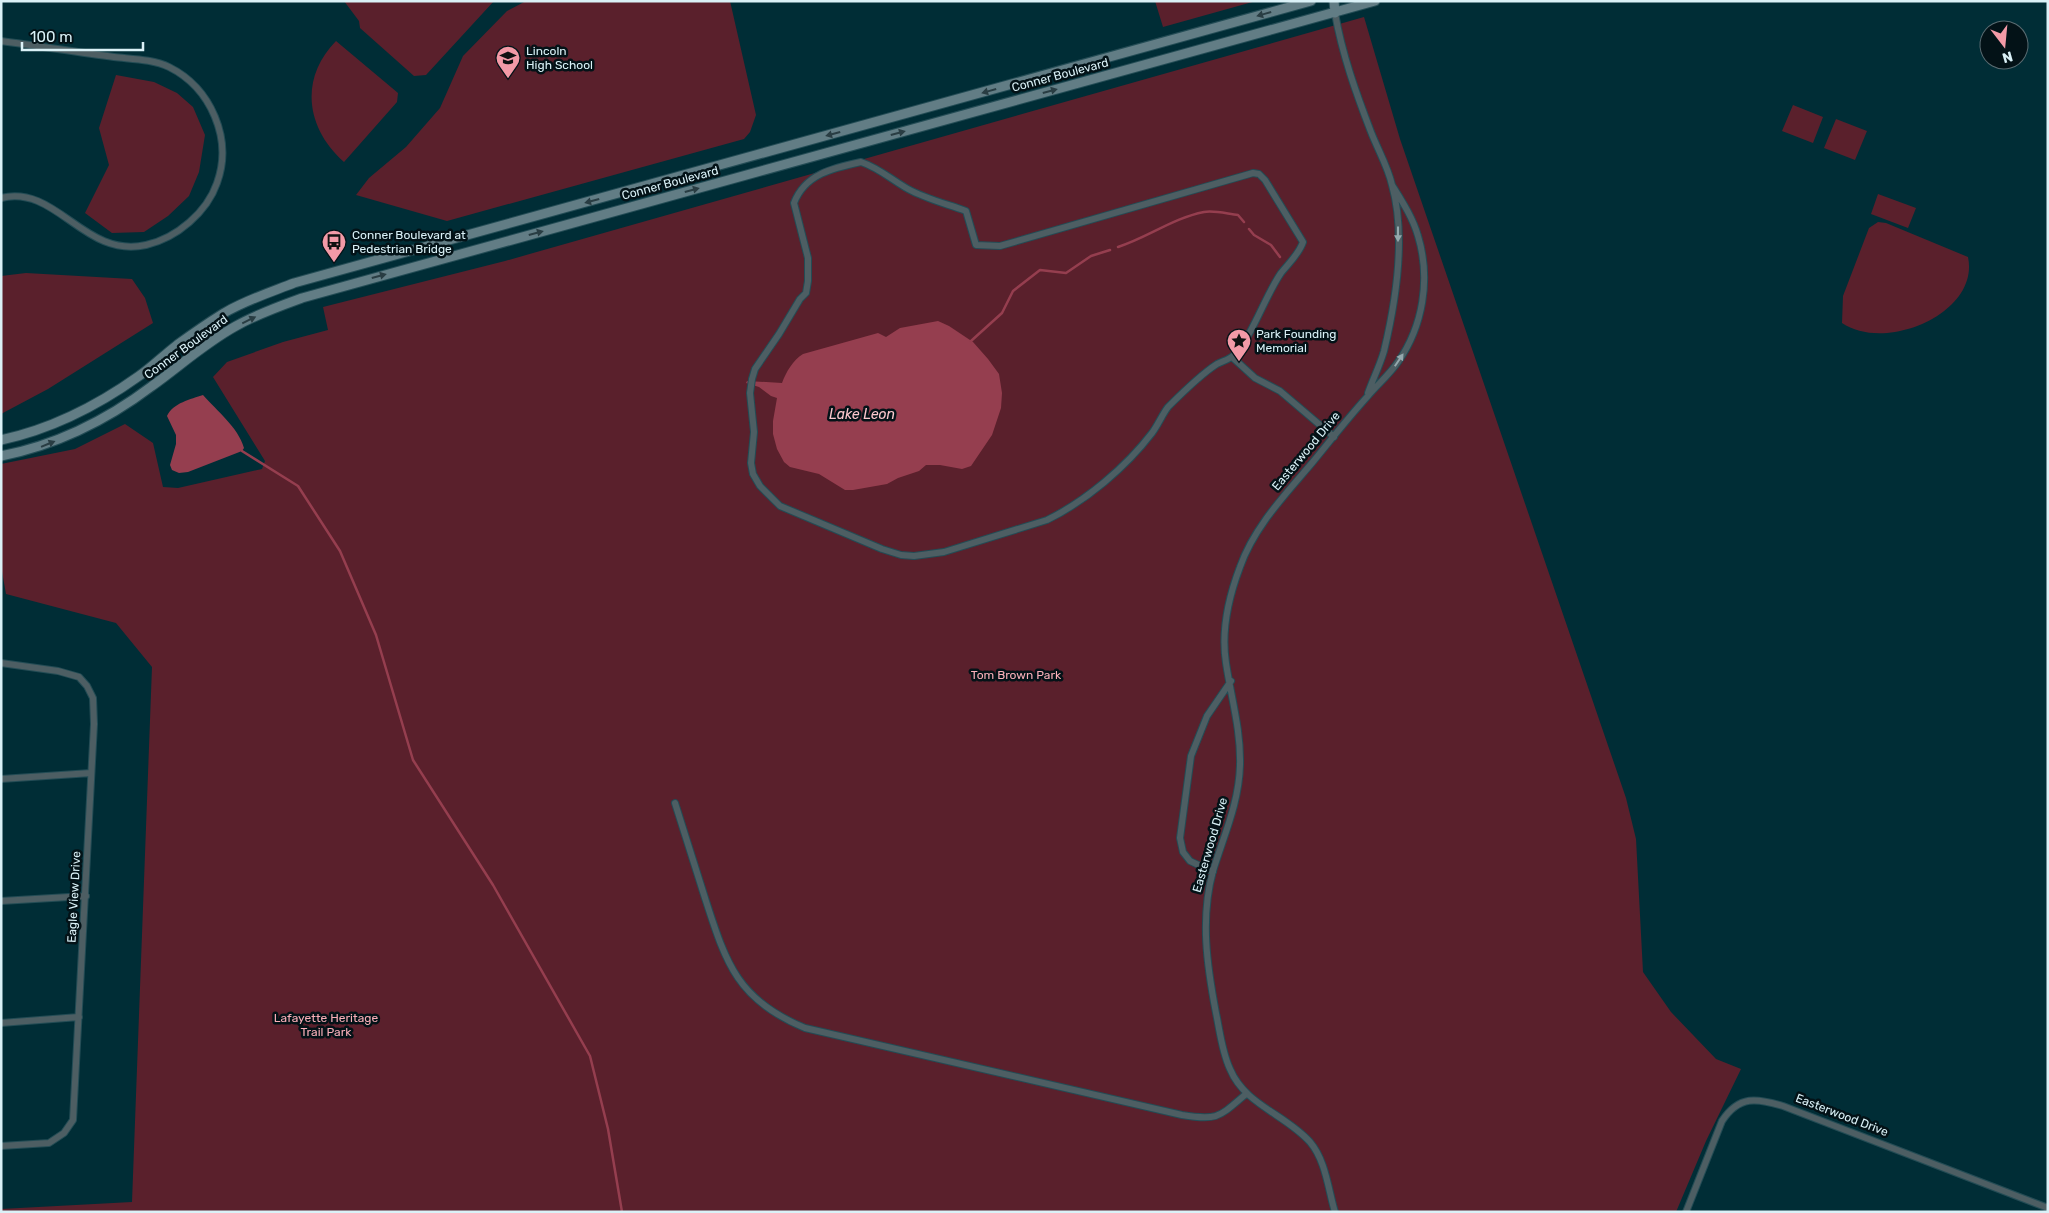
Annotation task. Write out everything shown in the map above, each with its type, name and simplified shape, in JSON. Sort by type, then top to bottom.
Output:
[{"type":"main road","name":"Conner Boulevard","points":[[1,440],[37,430],[77,415],[106,399],[140,376],[178,344],[226,312],[276,290],[327,274],[1311,1]]},
{"type":"main road","name":"Easterwood Drive","points":[[1334,1],[1335,13]]},
{"type":"main road","name":"Conner Boulevard","points":[[1,456],[41,446],[77,432],[118,410],[235,326],[302,298],[1375,1]]},
{"type":"main road","points":[[965,98],[970,113]]},
{"type":"main road","points":[[327,274],[332,289]]},
{"type":"street","name":"Easterwood Drive","points":[[1334,1212],[1324,1169],[1316,1150],[1301,1134],[1246,1094],[1237,1084],[1227,1062],[1212,991],[1206,948],[1205,918],[1213,872],[1234,809],[1238,788],[1239,744],[1226,662],[1225,636],[1232,591],[1240,564],[1253,538],[1266,519],[1367,397],[1396,366],[1411,342],[1421,315],[1424,285],[1422,250],[1412,220],[1392,185],[1353,85],[1343,52],[1335,13]]},
{"type":"street","points":[[1,41],[140,60],[168,67],[195,86],[209,104],[221,137],[222,156],[220,176],[214,193],[204,208],[165,239],[134,248],[121,247],[99,240],[40,201],[19,196],[1,198]]},
{"type":"street","points":[[861,162],[874,167],[908,189],[966,211],[976,245],[1000,246],[1244,174],[1259,174],[1265,180],[1303,242],[1301,248],[1269,292],[1240,348],[1232,357],[1208,371],[1169,407],[1153,432],[1117,472],[1058,515],[944,552],[914,556],[901,555],[808,519],[780,506],[769,496],[753,474],[751,463],[754,432],[750,393],[752,379],[755,369],[779,334],[800,298],[806,293],[809,271],[808,258],[794,203],[797,195],[810,180],[818,175],[861,162]]},
{"type":"street","name":"Easterwood Drive","points":[[1367,397],[1383,353],[1395,288],[1399,227],[1392,185]]},
{"type":"street","points":[[1232,357],[1255,378],[1280,391],[1334,437]]},
{"type":"street","name":"Eagle View Drive","points":[[1,663],[71,674],[78,677],[87,686],[93,698],[86,896],[73,1120],[64,1133],[49,1143],[1,1146]]},
{"type":"street","points":[[1213,872],[1201,868],[1190,861],[1183,852],[1180,838],[1191,756],[1207,716],[1230,681]]},
{"type":"street","points":[[1,779],[91,773]]},
{"type":"street","points":[[675,803],[724,954],[742,984],[752,996],[780,1016],[805,1028],[1182,1115],[1202,1118],[1218,1117],[1246,1094]]},
{"type":"street","points":[[1,901],[86,896]]},
{"type":"street","points":[[1,1023],[79,1017]]},
{"type":"street","name":"Easterwood Drive","points":[[1686,1212],[1722,1121],[1727,1114],[1742,1102],[1757,1099],[1783,1106],[2048,1208]]},
{"type":"green space","points":[[344,1],[494,1],[426,75],[414,76],[360,28],[359,21]]},
{"type":"green space","points":[[526,1],[730,1],[756,115],[750,132],[744,139],[447,221],[356,195],[369,178],[406,147],[440,108],[463,56],[507,11]]},
{"type":"green space","points":[[1155,1],[1256,1],[1163,27]]},
{"type":"green space","name":"Tom Brown Park","points":[[1364,17],[1400,139],[1626,798],[1636,839],[1643,972],[1671,1012],[1716,1059],[1741,1069],[1706,1141],[1676,1212],[1,1212],[1,1209],[132,1202],[152,667],[116,623],[6,594],[1,566],[1,464],[75,449],[125,424],[153,443],[163,487],[178,488],[262,469],[265,461],[213,377],[227,362],[283,342],[328,330],[323,307],[505,261]]},
{"type":"green space","points":[[336,41],[398,93],[397,102],[344,162],[331,149],[322,134],[315,119],[312,103],[312,87],[316,71],[324,56]]},
{"type":"green space","points":[[116,75],[154,82],[177,93],[193,107],[205,135],[199,172],[189,196],[168,216],[144,232],[112,233],[85,213],[109,165],[99,128]]},
{"type":"green space","points":[[1793,105],[1823,117],[1813,143],[1782,131]]},
{"type":"green space","points":[[1836,119],[1867,131],[1855,160],[1824,148]]},
{"type":"green space","points":[[1878,194],[1916,208],[1908,228],[1871,214]]},
{"type":"green space","points":[[1878,222],[1886,223],[1968,257],[1968,277],[1960,295],[1945,310],[1926,322],[1904,330],[1882,333],[1861,331],[1842,323],[1843,296],[1869,228]]},
{"type":"green space","points":[[26,273],[132,279],[145,298],[153,323],[48,389],[1,414],[1,276]]},
{"type":"water","name":"Lake Leon","points":[[938,321],[973,342],[999,374],[1002,393],[1001,408],[992,435],[971,466],[962,469],[940,465],[926,465],[919,471],[887,484],[845,490],[819,474],[790,467],[784,462],[777,449],[773,434],[777,398],[759,387],[746,383],[747,381],[782,383],[790,367],[803,354],[878,333],[886,337],[900,328]]},
{"type":"water","points":[[203,395],[232,426],[244,448],[242,451],[188,472],[179,473],[172,470],[170,465],[176,444],[176,435],[167,416],[178,405]]},
{"type":"waterway","points":[[1118,247],[1171,223],[1204,212],[1238,215],[1244,222]]},
{"type":"waterway","points":[[1249,229],[1254,235],[1271,245],[1280,257]]},
{"type":"waterway","points":[[971,341],[1002,313],[1013,291],[1040,270],[1066,273],[1091,256],[1110,250]]},
{"type":"waterway","points":[[242,451],[298,486],[340,551],[376,635],[413,760],[493,885],[590,1056],[608,1129],[622,1212]]},
{"type":"place","name":"Lincoln High School","points":[[508,79]]},
{"type":"place","name":"Conner Boulevard at Pedestrian Bridge","points":[[334,263]]},
{"type":"place","name":"Park Founding Memorial","points":[[1239,362]]},
{"type":"park label","name":"Lafayette Heritage Trail Park","points":[[326,1025]]}]
